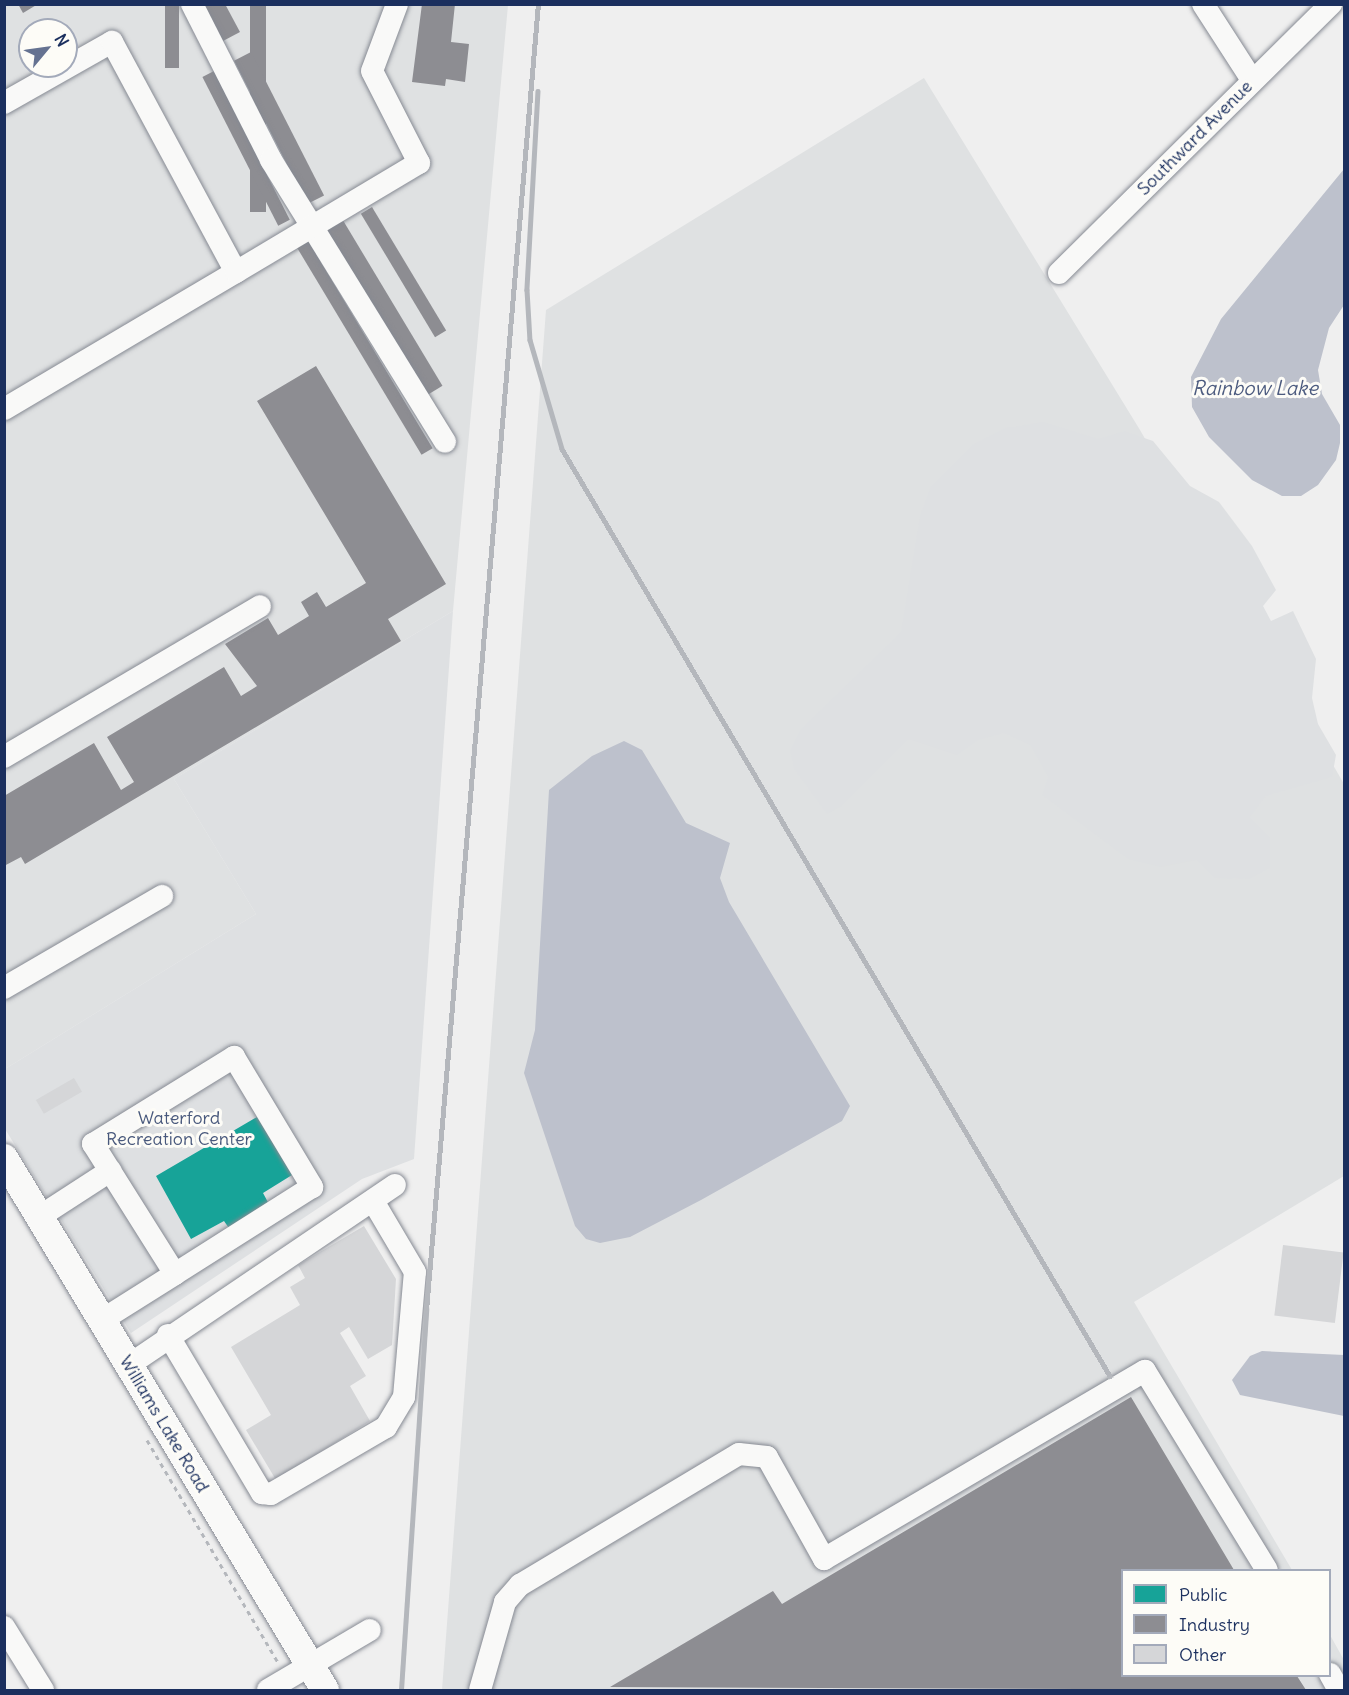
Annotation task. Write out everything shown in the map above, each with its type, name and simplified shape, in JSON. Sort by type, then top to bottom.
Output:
[{"type":"main road","name":"Williams Lake Road","points":[[4,1158],[325,1690]]},
{"type":"street","points":[[192,4],[311,224],[445,442]]},
{"type":"street","points":[[4,409],[236,272],[311,224],[419,163],[372,71],[397,4]]},
{"type":"street","points":[[1203,4],[1252,80]]},
{"type":"street","name":"Southward Avenue","points":[[1059,273],[1331,4]]},
{"type":"street","points":[[4,103],[112,42],[236,272]]},
{"type":"street","points":[[4,757],[260,606]]},
{"type":"street","points":[[4,988],[162,896]]},
{"type":"street","points":[[102,1320],[175,1274],[312,1187],[234,1057],[93,1144],[175,1274]]},
{"type":"street","points":[[39,1217],[110,1171]]},
{"type":"street","points":[[129,1365],[168,1335],[395,1185]]},
{"type":"street","points":[[168,1335],[262,1493],[271,1494],[386,1427],[404,1397],[415,1272],[373,1201]]},
{"type":"street","points":[[480,1690],[506,1602],[520,1585],[545,1565],[739,1454],[767,1457],[824,1559],[1145,1371],[1266,1569]]},
{"type":"street","points":[[4,1627],[43,1690]]},
{"type":"street","points":[[268,1690],[370,1630]]},
{"type":"street","points":[[1331,1677],[1339,1690]]},
{"type":"shaded area","points":[[5,5],[508,5],[453,611],[174,779],[256,914],[5,1069]]},
{"type":"shaded area","points":[[924,78],[1140,430],[1344,784],[1344,1176],[1134,1302],[1291,1569],[1121,1569],[1121,1677],[1331,1677],[1331,1637],[1344,1660],[1344,1690],[442,1690],[546,310]]},
{"type":"green space","points":[[1043,422],[1099,439],[1124,431],[1153,441],[1190,486],[1219,502],[1252,546],[1276,590],[1263,606],[1271,621],[1293,611],[1316,659],[1312,698],[1318,724],[1336,755],[1332,777],[1266,796],[1250,817],[1270,837],[1270,868],[1249,879],[1214,878],[1196,860],[1161,867],[1128,859],[1042,795],[1048,777],[1030,745],[1004,733],[978,740],[957,755],[909,739],[842,806],[827,814],[794,769],[790,750],[800,730],[901,632],[920,516],[931,486],[972,445],[1005,428]]},
{"type":"green space","name":"Waterford Recreation Center","points":[[453,611],[414,1159],[362,1179],[131,1333],[5,1129],[5,1069],[256,914],[174,779]]},
{"type":"water","name":"Rainbow Lake","points":[[1344,169],[1344,305],[1329,328],[1318,370],[1322,394],[1340,425],[1340,443],[1336,460],[1318,485],[1301,496],[1282,496],[1252,480],[1209,437],[1192,407],[1191,377],[1221,319]]},
{"type":"water","points":[[624,741],[642,750],[686,823],[730,843],[720,878],[729,902],[850,1106],[842,1121],[701,1200],[630,1237],[600,1243],[586,1239],[575,1226],[524,1073],[535,1030],[549,790],[592,756]]},
{"type":"water","points":[[1262,1351],[1344,1355],[1344,1416],[1240,1395],[1232,1380],[1250,1356]]},
{"type":"building: Public","name":"Waterford Recreation Center","points":[[257,1117],[292,1175],[263,1193],[270,1206],[231,1231],[224,1221],[191,1239],[156,1176]]},
{"type":"building: Industry","points":[[18,4],[38,4],[23,13]]},
{"type":"building: Industry","points":[[165,4],[179,4],[179,68],[165,68]]},
{"type":"building: Industry","points":[[204,4],[225,4],[240,32],[223,41]]},
{"type":"building: Industry","points":[[250,4],[266,4],[266,212],[250,212]]},
{"type":"building: Industry","points":[[422,4],[455,4],[451,42],[469,44],[465,82],[446,79],[445,86],[412,82]]},
{"type":"building: Industry","points":[[251,52],[324,195],[307,204],[234,61]]},
{"type":"building: Industry","points":[[214,71],[290,220],[278,226],[202,77]]},
{"type":"building: Industry","points":[[372,207],[446,330],[435,337],[361,214]]},
{"type":"building: Industry","points":[[341,217],[442,386],[426,396],[325,227]]},
{"type":"building: Industry","points":[[307,239],[433,448],[422,455],[296,246]]},
{"type":"building: Industry","points":[[316,366],[446,584],[388,619],[401,641],[25,864],[21,857],[4,866],[4,796],[94,743],[121,790],[134,782],[107,737],[224,667],[241,696],[257,686],[225,644],[268,618],[278,635],[309,616],[301,602],[317,592],[326,607],[366,583],[257,401]]},
{"type":"building: Industry","points":[[1131,1397],[1233,1569],[1121,1569],[1121,1677],[1298,1677],[1306,1690],[610,1687],[773,1591],[782,1604]]},
{"type":"building: Other","points":[[74,1078],[82,1092],[44,1114],[36,1100]]},
{"type":"building: Other","points":[[364,1226],[396,1279],[392,1345],[368,1359],[349,1327],[340,1333],[366,1376],[350,1386],[370,1421],[276,1480],[246,1430],[271,1415],[231,1347],[300,1305],[290,1287],[305,1278],[298,1265]]},
{"type":"building: Other","points":[[1283,1245],[1344,1252],[1335,1323],[1274,1315]]},
{"type":"railway","points":[[401,1690],[426,1310],[538,4]]},
{"type":"railway","points":[[538,91],[527,290],[530,340],[562,449],[1110,1376]]}]
